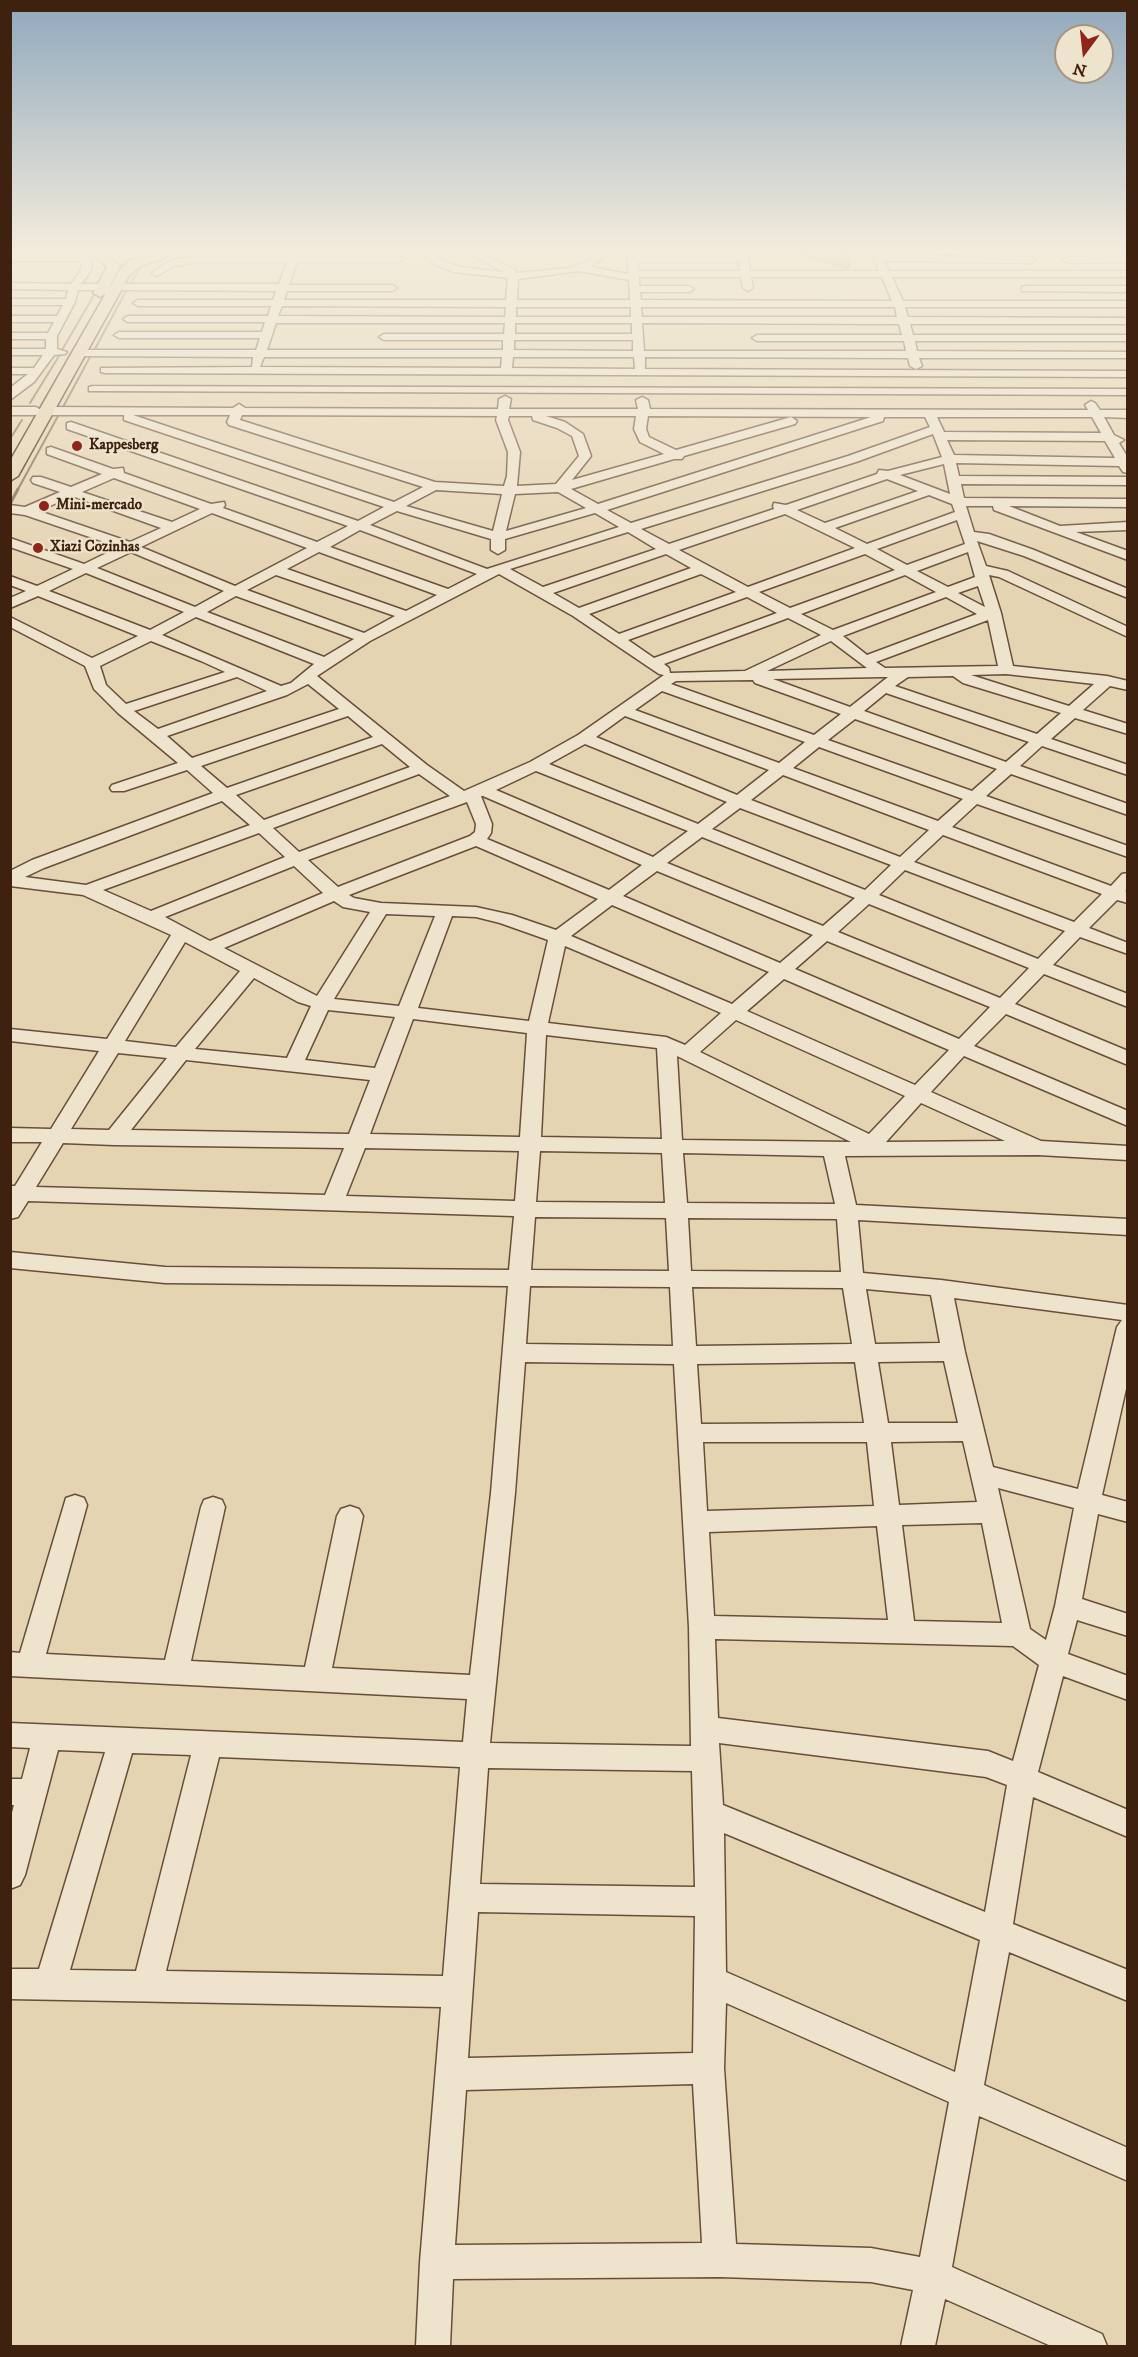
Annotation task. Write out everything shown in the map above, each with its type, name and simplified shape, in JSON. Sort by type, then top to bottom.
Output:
[{"type":"main road","points":[[10,476],[62,362]]},
{"type":"main road","points":[[10,455],[41,411]]},
{"type":"street","points":[[12,392],[51,362]]},
{"type":"street","points":[[27,511],[227,423],[248,390],[257,362]]},
{"type":"street","points":[[369,412],[379,362]]},
{"type":"street","points":[[493,571],[498,537],[513,476],[514,452],[502,420],[508,362]]},
{"type":"street","points":[[640,362],[644,411],[640,429],[644,439],[865,548],[991,614]]},
{"type":"street","points":[[762,362],[774,418]]},
{"type":"street","points":[[915,362],[937,433],[949,459],[960,508],[981,574],[1006,670]]},
{"type":"street","points":[[1071,362],[1079,374],[1095,414],[1126,464]]},
{"type":"street","points":[[105,370],[1128,374]]},
{"type":"street","points":[[10,371],[38,371]]},
{"type":"street","points":[[93,389],[1128,392]]},
{"type":"street","points":[[10,411],[112,411],[227,423],[369,412],[748,413],[774,418],[852,459],[960,508]]},
{"type":"street","points":[[112,411],[397,507],[498,537],[596,509],[871,422],[879,418],[881,413]]},
{"type":"street","points":[[504,412],[540,418],[561,425],[577,434],[585,456],[560,488]]},
{"type":"street","points":[[227,423],[434,486],[508,490],[560,488],[672,454],[774,418],[823,413],[1127,414]]},
{"type":"street","points":[[71,426],[493,571],[542,592],[578,613],[654,663],[667,681],[817,741],[1128,852]]},
{"type":"street","points":[[156,735],[282,692],[309,677],[365,638],[493,571],[937,433],[1108,437],[1128,442]]},
{"type":"street","points":[[51,451],[449,594]]},
{"type":"street","points":[[10,604],[328,453]]},
{"type":"street","points":[[542,592],[886,475],[949,459],[1126,464]]},
{"type":"street","points":[[38,480],[172,526]]},
{"type":"street","points":[[954,480],[1128,481]]},
{"type":"street","points":[[92,664],[150,636],[434,486]]},
{"type":"street","points":[[560,488],[702,569],[832,635],[867,660],[883,680]]},
{"type":"street","points":[[824,528],[927,492]]},
{"type":"street","points":[[984,502],[1128,556]]},
{"type":"street","points":[[618,639],[865,548],[960,508],[984,502],[1128,503]]},
{"type":"street","points":[[10,509],[27,511],[129,546],[235,591],[365,638]]},
{"type":"street","points":[[1058,528],[1128,526]]},
{"type":"street","points":[[654,663],[791,614],[984,537],[1127,594]]},
{"type":"street","points":[[10,542],[84,568],[326,663]]},
{"type":"street","points":[[578,613],[702,569]]},
{"type":"street","points":[[276,570],[408,616]]},
{"type":"street","points":[[746,675],[832,635],[947,592],[981,574],[1003,574],[1128,633]]},
{"type":"street","points":[[10,580],[239,672],[282,692]]},
{"type":"street","points":[[1082,612],[1127,594]]},
{"type":"street","points":[[867,660],[991,614]]},
{"type":"street","points":[[10,621],[92,664],[99,686],[123,710],[156,735],[335,894],[349,903],[381,908],[476,912],[506,919],[558,937],[667,982],[920,1093],[1038,1148]]},
{"type":"street","points":[[433,2346],[450,2074],[475,1755],[504,1493],[537,1028],[558,937],[817,741],[850,713],[883,680],[904,672],[1006,670],[1107,681],[1128,686]]},
{"type":"street","points":[[123,710],[239,672]]},
{"type":"street","points":[[957,672],[968,680],[1128,729]]},
{"type":"street","points":[[746,675],[1128,810]]},
{"type":"street","points":[[151,917],[295,859],[472,794],[536,765],[584,738],[667,681],[746,675],[883,680],[1041,741],[1128,770]]},
{"type":"street","points":[[309,677],[421,768],[472,794],[654,864],[1004,1006],[1128,1059]]},
{"type":"street","points":[[677,1048],[736,1013],[1107,681]]},
{"type":"street","points":[[118,788],[351,710]]},
{"type":"street","points":[[625,711],[1120,896]]},
{"type":"street","points":[[10,879],[38,864],[224,794],[384,738]]},
{"type":"street","points":[[584,738],[738,801],[1128,949]]},
{"type":"street","points":[[536,765],[1128,1001]]},
{"type":"street","points":[[87,890],[421,768]]},
{"type":"street","points":[[208,948],[335,894],[476,840],[483,833],[484,824],[472,794]]},
{"type":"street","points":[[476,840],[1128,1119]]},
{"type":"street","points":[[878,1147],[920,1093],[961,1048],[1077,930],[1120,896],[1128,878]]},
{"type":"street","points":[[10,879],[87,890],[151,917],[305,998],[322,1003],[537,1028],[677,1048],[878,1147]]},
{"type":"street","points":[[294,1064],[322,1003],[381,908]]},
{"type":"street","points":[[333,1203],[446,910]]},
{"type":"street","points":[[14,1199],[57,1137],[181,934]]},
{"type":"street","points":[[114,1138],[251,970]]},
{"type":"street","points":[[13,1039],[114,1044],[382,1075]]},
{"type":"street","points":[[677,1048],[671,1147],[677,1211],[679,1278],[686,1355],[702,1627],[705,1759],[709,1813],[711,1981],[708,2068],[720,2260]]},
{"type":"street","points":[[10,1135],[671,1147],[1038,1148],[1128,1153]]},
{"type":"street","points":[[833,1149],[847,1212],[853,1280],[863,1354],[878,1434],[902,1631]]},
{"type":"street","points":[[14,1199],[333,1203],[525,1209],[847,1212],[1128,1227]]},
{"type":"street","points":[[10,1260],[187,1275],[519,1280],[679,1278],[853,1280],[941,1288],[1128,1313]]},
{"type":"street","points":[[941,1288],[953,1352],[992,1512],[1018,1635]]},
{"type":"street","points":[[918,2346],[967,2093],[1022,1778],[1068,1606],[1088,1501],[1119,1403],[1128,1326]]},
{"type":"street","points":[[514,1353],[686,1355],[953,1352]]},
{"type":"street","points":[[691,1433],[971,1432]]},
{"type":"street","points":[[983,1474],[1128,1512]]},
{"type":"street","points":[[75,1505],[20,1665],[483,1688]]},
{"type":"street","points":[[174,1673],[213,1507]]},
{"type":"street","points":[[696,1522],[992,1512]]},
{"type":"street","points":[[316,1680],[350,1516]]},
{"type":"street","points":[[1068,1606],[1128,1625]]},
{"type":"street","points":[[702,1627],[1018,1635],[1052,1660],[1128,1688]]},
{"type":"street","points":[[704,1730],[964,1759],[998,1766],[1128,1824]]},
{"type":"street","points":[[10,1735],[475,1755],[705,1759]]},
{"type":"street","points":[[10,1875],[22,1792],[47,1737]]},
{"type":"street","points":[[50,1985],[122,1741]]},
{"type":"street","points":[[147,1987],[208,1744]]},
{"type":"street","points":[[709,1813],[1128,1986]]},
{"type":"street","points":[[465,1898],[709,1902]]},
{"type":"street","points":[[711,1981],[1128,2165]]},
{"type":"street","points":[[10,1984],[457,1992]]},
{"type":"street","points":[[450,2074],[708,2068]]},
{"type":"street","points":[[437,2262],[720,2260],[871,2265],[933,2276],[1090,2346]]},
{"type":"waterway","points":[[30,403],[55,362]]},
{"type":"waterway","points":[[63,407],[87,362]]},
{"type":"waterway","points":[[17,491],[58,416]]},
{"type":"waterway","points":[[10,439],[22,420]]},
{"type":"waterway","points":[[10,504],[18,489]]},
{"type":"place","name":"Kappesberg","points":[[77,446]]},
{"type":"place","name":"Mini-mercado","points":[[44,506]]},
{"type":"place","name":"Xiazi Cozinhas","points":[[38,548]]}]
